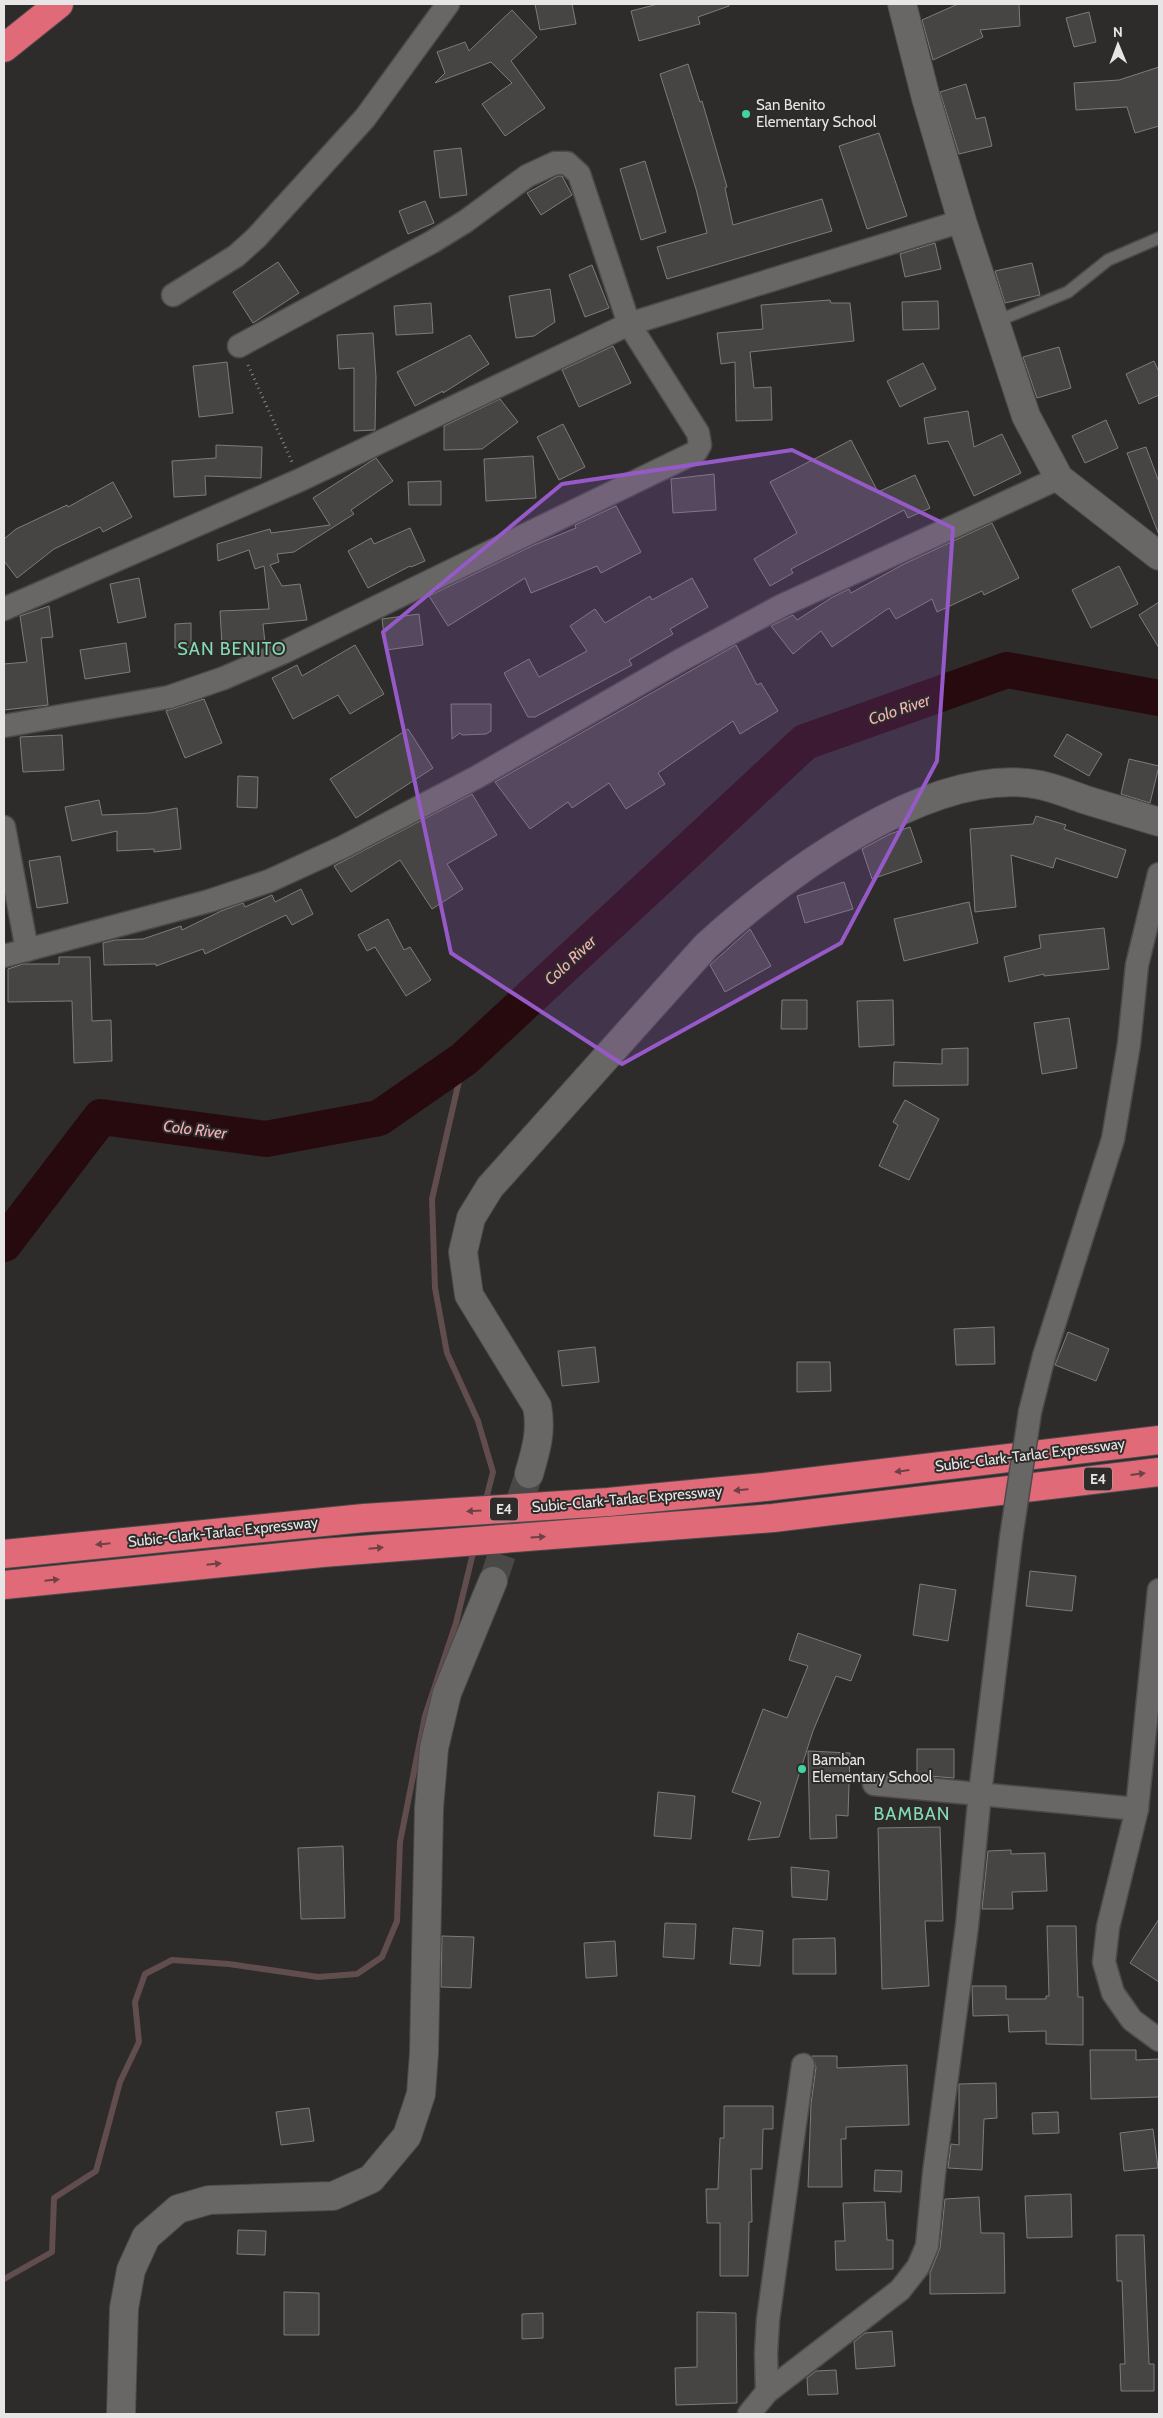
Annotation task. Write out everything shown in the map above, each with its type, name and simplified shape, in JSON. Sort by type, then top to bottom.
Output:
[{"type":"highway","points":[[4,48],[59,4]]},
{"type":"highway","name":"Subic-Clark-Tarlac Expressway","points":[[4,1554],[364,1518],[608,1502],[764,1488],[1159,1440]]},
{"type":"highway","name":"Subic-Clark-Tarlac Expressway","points":[[4,1585],[322,1553],[773,1518],[1159,1472]]},
{"type":"street","points":[[173,295],[236,256],[256,238],[365,118],[448,4]]},
{"type":"street","points":[[902,4],[926,98],[962,221],[1026,416],[1059,478],[1159,556]]},
{"type":"street","points":[[4,726],[169,697],[224,678],[282,653],[696,452],[700,445],[698,433],[629,324],[579,174],[567,163],[555,163],[527,176],[466,221],[432,242],[239,346]]},
{"type":"street","points":[[4,609],[300,480],[629,324],[962,221]]},
{"type":"street","points":[[4,956],[209,901],[269,881],[344,847],[477,777],[679,661],[781,606],[1059,478]]},
{"type":"street","points":[[529,1474],[539,1441],[541,1424],[537,1406],[469,1295],[463,1252],[471,1218],[490,1187],[706,946],[738,917],[797,872],[902,810],[967,786],[1004,783],[1040,785],[1159,822]]},
{"type":"street","points":[[4,827],[27,950]]},
{"type":"street","points":[[749,2414],[767,2392],[900,2290],[918,2267],[926,2246],[967,1926],[980,1793],[1011,1538],[1030,1412],[1044,1356],[1113,1140],[1129,1044],[1137,965],[1159,874]]},
{"type":"street","points":[[121,2414],[124,2308],[131,2270],[146,2237],[178,2209],[209,2200],[333,2196],[371,2179],[407,2136],[421,2094],[424,2052],[429,1808],[434,1748],[447,1693],[493,1581]]},
{"type":"street","points":[[1159,1590],[1137,1809],[1108,1927],[1104,1962],[1113,1993],[1132,2020],[1159,2040]]},
{"type":"street","points":[[874,1784],[1137,1809]]},
{"type":"street","points":[[767,2392],[766,2354],[768,2320],[803,2065]]},
{"type":"lane","points":[[996,322],[1068,292],[1108,260],[1159,238]]},
{"type":"path","points":[[239,346],[300,480]]},
{"type":"highlighted area","points":[[792,450],[953,528],[937,761],[841,943],[622,1064],[451,953],[383,632],[562,484]]},
{"type":"building","points":[[535,4],[572,4],[576,24],[540,30]]},
{"type":"building","points":[[658,4],[729,4],[729,6],[698,17],[700,24],[639,41],[631,11]]},
{"type":"building","points":[[958,4],[1019,4],[1020,26],[980,30],[983,37],[933,60],[922,20]]},
{"type":"building","points":[[512,10],[537,37],[511,61],[545,108],[505,136],[482,104],[512,83],[491,62],[435,83],[445,73],[437,52],[465,42],[469,51]]},
{"type":"building","points":[[1089,12],[1096,42],[1074,47],[1066,18]]},
{"type":"building","points":[[688,64],[700,102],[702,101],[727,187],[725,188],[733,225],[822,199],[832,231],[667,279],[657,247],[707,233],[696,189],[660,74]]},
{"type":"building","points":[[1159,67],[1159,126],[1135,133],[1127,107],[1076,110],[1074,83],[1119,80]]},
{"type":"building","points":[[966,84],[976,119],[985,117],[992,146],[959,154],[940,92]]},
{"type":"building","points":[[879,133],[907,216],[867,229],[839,146]]},
{"type":"building","points":[[461,148],[467,195],[440,198],[434,151]]},
{"type":"building","points":[[645,161],[666,232],[641,240],[620,169]]},
{"type":"building","points":[[558,176],[562,176],[572,195],[541,215],[527,193]]},
{"type":"building","points":[[425,201],[434,223],[408,234],[399,211]]},
{"type":"building","points":[[935,243],[941,269],[905,277],[900,254]]},
{"type":"building","points":[[278,262],[299,293],[253,323],[233,292]]},
{"type":"building","points":[[1032,263],[1040,295],[1005,303],[995,271]]},
{"type":"building","points":[[592,265],[609,308],[585,317],[569,275]]},
{"type":"building","points":[[550,289],[555,322],[534,336],[516,338],[509,296]]},
{"type":"building","points":[[830,300],[831,303],[850,303],[854,341],[750,352],[754,388],[771,387],[772,420],[736,421],[735,362],[721,364],[717,333],[763,329],[761,305]]},
{"type":"building","points":[[938,301],[939,329],[903,330],[902,302]]},
{"type":"building","points":[[431,303],[433,333],[396,335],[394,306]]},
{"type":"building","points":[[373,333],[376,377],[375,430],[354,431],[354,368],[339,369],[337,335]]},
{"type":"building","points":[[470,335],[489,364],[443,393],[443,391],[415,406],[397,372]]},
{"type":"building","points":[[613,346],[631,383],[579,407],[562,370]]},
{"type":"building","points":[[1059,347],[1071,388],[1037,398],[1023,357]]},
{"type":"building","points":[[1154,361],[1159,372],[1159,395],[1139,404],[1126,374]]},
{"type":"building","points":[[227,362],[233,413],[199,417],[193,366]]},
{"type":"building","points":[[923,363],[936,389],[900,407],[887,381]]},
{"type":"building","points":[[500,399],[518,422],[482,449],[444,450],[444,426]]},
{"type":"building","points":[[968,411],[974,447],[1002,434],[1021,473],[974,496],[948,441],[928,444],[924,418]]},
{"type":"building","points":[[1106,420],[1118,448],[1085,463],[1072,436]]},
{"type":"building","points":[[563,424],[585,467],[559,480],[537,437]]},
{"type":"building","points":[[851,440],[878,492],[915,475],[930,508],[908,518],[904,510],[791,569],[793,573],[770,586],[754,559],[797,533],[770,482]]},
{"type":"building","points":[[216,445],[262,447],[261,478],[205,476],[206,495],[174,497],[172,461],[216,458]]},
{"type":"building","points":[[1146,447],[1159,482],[1159,535],[1127,453]]},
{"type":"building","points":[[533,456],[536,498],[486,501],[484,459]]},
{"type":"building","points":[[376,458],[393,481],[351,510],[354,514],[294,552],[277,554],[279,562],[270,565],[282,586],[300,584],[307,620],[263,624],[265,643],[222,645],[220,611],[269,609],[264,566],[255,569],[249,550],[218,561],[217,544],[270,529],[271,533],[330,525],[313,498]]},
{"type":"building","points":[[714,474],[716,510],[673,513],[671,479]]},
{"type":"building","points":[[441,481],[441,505],[409,505],[408,482]]},
{"type":"building","points":[[113,482],[132,517],[103,532],[100,527],[54,549],[17,578],[4,561],[4,539],[16,529],[67,505],[68,507]]},
{"type":"building","points":[[616,506],[641,552],[601,573],[597,566],[531,593],[525,578],[448,626],[429,596],[534,545],[576,528],[575,525]]},
{"type":"building","points":[[992,523],[1019,578],[984,595],[982,591],[937,612],[932,599],[896,619],[889,608],[832,647],[821,631],[793,654],[771,626],[793,615],[797,620],[849,589],[851,593],[902,565]]},
{"type":"building","points":[[410,528],[425,561],[410,566],[368,588],[348,551],[371,538],[374,544]]},
{"type":"building","points":[[1119,566],[1138,604],[1091,628],[1072,590]]},
{"type":"building","points":[[139,578],[146,617],[118,623],[110,584]]},
{"type":"building","points":[[692,578],[708,607],[670,629],[673,634],[629,660],[632,665],[535,717],[528,717],[504,673],[529,659],[539,677],[587,651],[570,626],[595,609],[605,623],[650,596],[652,600]]},
{"type":"building","points":[[1159,602],[1159,648],[1139,615]]},
{"type":"building","points":[[49,606],[53,637],[41,638],[48,705],[4,710],[4,664],[27,662],[20,616]]},
{"type":"building","points":[[419,614],[423,645],[386,650],[382,619]]},
{"type":"building","points":[[191,623],[191,648],[175,648],[175,624]]},
{"type":"building","points":[[126,643],[130,672],[85,679],[80,650]]},
{"type":"building","points":[[355,645],[384,694],[350,714],[338,695],[293,719],[272,678],[297,665],[302,676]]},
{"type":"building","points":[[736,645],[757,685],[761,683],[778,711],[740,734],[733,721],[658,773],[665,784],[626,809],[609,783],[572,808],[568,802],[530,829],[495,782]]},
{"type":"building","points":[[204,699],[222,743],[185,758],[166,711]]},
{"type":"building","points":[[451,704],[491,704],[491,731],[486,734],[462,735],[460,733],[452,739]]},
{"type":"building","points":[[408,729],[433,768],[356,818],[330,779]]},
{"type":"building","points":[[1067,734],[1102,754],[1089,776],[1054,756]]},
{"type":"building","points":[[62,735],[64,770],[23,772],[20,737]]},
{"type":"building","points":[[1129,759],[1159,766],[1150,803],[1121,794]]},
{"type":"building","points":[[238,776],[258,777],[257,808],[237,807]]},
{"type":"building","points":[[472,794],[497,835],[447,864],[463,889],[432,909],[400,860],[351,892],[334,866]]},
{"type":"building","points":[[99,800],[102,815],[150,813],[177,808],[181,849],[154,852],[154,849],[117,851],[117,831],[72,841],[65,807]]},
{"type":"building","points":[[1036,816],[1066,825],[1064,829],[1126,850],[1117,878],[1056,858],[1053,868],[1011,855],[1016,907],[975,912],[970,829],[1033,824]]},
{"type":"building","points":[[910,827],[922,862],[872,879],[862,849],[890,834]]},
{"type":"building","points":[[60,856],[68,903],[37,908],[29,861]]},
{"type":"building","points":[[844,882],[853,909],[805,923],[797,896]]},
{"type":"building","points":[[301,889],[313,914],[292,925],[286,915],[205,954],[203,949],[156,966],[156,964],[104,965],[103,943],[115,940],[143,939],[181,926],[182,930],[221,911],[243,903],[245,907],[272,895],[275,902]]},
{"type":"building","points":[[969,902],[978,943],[904,961],[894,919]]},
{"type":"building","points":[[388,919],[404,950],[410,947],[431,980],[406,996],[375,947],[367,951],[358,935]]},
{"type":"building","points":[[1104,928],[1109,969],[1044,976],[1044,974],[1009,982],[1004,957],[1041,948],[1039,935]]},
{"type":"building","points":[[750,929],[771,966],[725,992],[710,965]]},
{"type":"building","points":[[59,957],[90,957],[92,1021],[111,1020],[112,1061],[74,1063],[72,1001],[8,1002],[8,969],[23,964],[59,964]]},
{"type":"building","points":[[782,1000],[807,1000],[807,1029],[781,1029]]},
{"type":"building","points":[[893,1000],[894,1045],[859,1047],[857,1001]]},
{"type":"building","points":[[1069,1018],[1077,1068],[1042,1074],[1034,1023]]},
{"type":"building","points":[[968,1048],[968,1085],[893,1086],[894,1062],[942,1064],[942,1049]]},
{"type":"building","points":[[905,1100],[939,1119],[909,1180],[879,1166],[898,1125],[893,1122]]},
{"type":"building","points":[[994,1327],[995,1364],[956,1365],[954,1329]]},
{"type":"building","points":[[1068,1332],[1109,1349],[1096,1381],[1055,1365]]},
{"type":"building","points":[[595,1347],[599,1382],[562,1386],[558,1351]]},
{"type":"building","points":[[797,1362],[830,1362],[831,1391],[797,1392]]},
{"type":"building","points":[[1030,1571],[1076,1576],[1072,1611],[1026,1606]]},
{"type":"building","points":[[920,1584],[956,1590],[948,1641],[913,1635]]},
{"type":"building","points":[[798,1633],[861,1655],[851,1681],[836,1676],[813,1731],[779,1837],[748,1840],[761,1802],[732,1792],[763,1709],[787,1718],[808,1666],[789,1660]]},
{"type":"building","points":[[917,1749],[954,1749],[954,1778],[917,1775]]},
{"type":"building","points":[[808,1751],[850,1753],[848,1816],[836,1815],[837,1838],[810,1839]]},
{"type":"building","points":[[658,1792],[695,1796],[691,1839],[654,1836]]},
{"type":"building","points":[[940,1827],[943,1921],[925,1921],[929,1986],[882,1989],[878,1828]]},
{"type":"building","points":[[343,1846],[345,1918],[301,1919],[298,1848]]},
{"type":"building","points":[[1011,1850],[1011,1854],[1045,1853],[1047,1891],[1012,1892],[1013,1909],[982,1909],[988,1851]]},
{"type":"building","points":[[791,1867],[829,1871],[827,1900],[792,1897]]},
{"type":"building","points":[[1159,1919],[1159,1982],[1130,1963]]},
{"type":"building","points":[[665,1923],[696,1924],[694,1959],[663,1957]]},
{"type":"building","points":[[1047,1926],[1076,1926],[1078,1997],[1083,1997],[1083,2045],[1046,2044],[1046,2031],[1009,2032],[1008,2015],[973,2016],[972,1986],[1006,1986],[1006,1999],[1046,1999],[1046,1996],[1049,1996]]},
{"type":"building","points":[[733,1928],[763,1931],[760,1966],[730,1964]]},
{"type":"building","points":[[442,1936],[474,1937],[471,1988],[441,1987]]},
{"type":"building","points":[[835,1938],[836,1974],[793,1974],[793,1939]]},
{"type":"building","points":[[615,1941],[617,1976],[586,1978],[584,1943]]},
{"type":"building","points":[[1090,2050],[1136,2050],[1136,2060],[1159,2059],[1159,2097],[1091,2099]]},
{"type":"building","points":[[812,2056],[837,2056],[837,2068],[907,2065],[909,2125],[846,2127],[846,2139],[841,2139],[842,2187],[808,2187],[811,2104],[816,2067]]},
{"type":"building","points":[[996,2083],[997,2118],[984,2119],[982,2170],[948,2168],[951,2144],[959,2145],[959,2084]]},
{"type":"building","points":[[724,2106],[773,2106],[773,2129],[763,2129],[762,2169],[751,2169],[752,2222],[749,2222],[748,2276],[720,2276],[720,2223],[707,2223],[706,2189],[718,2189],[720,2138],[724,2138]]},
{"type":"building","points":[[309,2108],[314,2141],[281,2145],[276,2112]]},
{"type":"building","points":[[1058,2112],[1059,2133],[1033,2134],[1032,2113]]},
{"type":"building","points":[[1153,2129],[1158,2168],[1124,2171],[1120,2133]]},
{"type":"building","points":[[875,2170],[902,2171],[901,2192],[874,2191]]},
{"type":"building","points":[[1071,2194],[1072,2237],[1027,2238],[1025,2196]]},
{"type":"building","points":[[979,2197],[981,2233],[1004,2233],[1005,2293],[930,2294],[930,2273],[940,2248],[945,2199]]},
{"type":"building","points":[[885,2202],[887,2240],[893,2240],[893,2269],[836,2270],[835,2241],[845,2241],[843,2203]]},
{"type":"building","points":[[238,2230],[266,2231],[265,2255],[237,2254]]},
{"type":"building","points":[[1116,2235],[1144,2235],[1149,2364],[1154,2364],[1154,2391],[1121,2391],[1120,2364],[1125,2364],[1122,2281],[1117,2281]]},
{"type":"building","points":[[284,2292],[319,2293],[319,2335],[284,2335]]},
{"type":"building","points":[[697,2312],[736,2313],[737,2403],[676,2405],[675,2368],[697,2367]]},
{"type":"building","points":[[543,2313],[543,2338],[522,2339],[522,2314]]},
{"type":"building","points":[[892,2331],[895,2366],[856,2369],[854,2342],[865,2333]]},
{"type":"building","points":[[836,2370],[838,2394],[808,2395],[807,2378],[816,2371]]},
{"type":"waterway","name":"Colo River","points":[[4,1244],[101,1117],[266,1139],[379,1118],[464,1059],[805,742],[1007,670],[1159,698]]},
{"type":"waterway","points":[[464,1059],[432,1199],[435,1288],[447,1353],[478,1421],[493,1472],[485,1503]]},
{"type":"waterway","points":[[4,2279],[52,2252],[54,2198],[96,2171],[120,2082],[139,2042],[135,2002],[145,1974],[172,1960],[229,1964],[318,1977],[357,1974],[382,1957],[397,1921],[400,1842],[425,1716],[456,1623],[474,1549]]},
{"type":"tunnel","points":[[493,1581],[529,1474]]},
{"type":"place","name":"San Benito Elementary School","points":[[746,114]]},
{"type":"place","name":"Bamban Elementary School","points":[[802,1769]]},
{"type":"district","name":"SAN BENITO","points":[[232,649]]},
{"type":"district","name":"BAMBAN","points":[[912,1814]]}]
